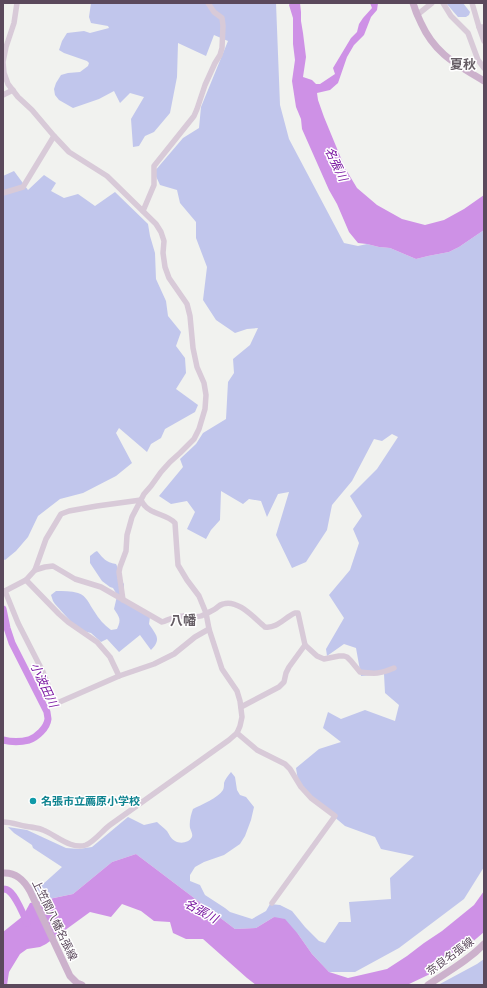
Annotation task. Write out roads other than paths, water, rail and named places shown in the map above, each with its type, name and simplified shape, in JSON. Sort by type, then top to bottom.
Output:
[{"type":"main road","points":[[413,3],[425,31],[439,50],[453,62],[484,80]]},
{"type":"main road","name":"上笠間八幡名張線","points":[[3,873],[14,874],[24,882],[30,890],[70,976],[77,983],[82,985]]},
{"type":"main road","name":"奈良名張線","points":[[428,985],[462,963],[484,944]]},
{"type":"street","points":[[17,3],[14,23],[3,62],[6,79],[18,97],[32,110],[69,152],[107,176],[156,224],[164,241],[163,253],[165,267],[169,278],[187,304],[197,367],[204,383],[206,395],[205,409],[199,429],[194,439],[161,472],[144,494],[132,517],[127,535],[126,551],[119,572],[123,600]]},
{"type":"street","points":[[143,211],[154,185],[154,166],[194,116],[205,85],[215,63],[220,56],[222,48],[222,18],[214,12],[208,3]]},
{"type":"street","points":[[417,15],[432,3]]},
{"type":"street","points":[[443,3],[451,16],[468,33],[478,60],[484,68]]},
{"type":"street","points":[[472,3],[482,27],[484,41]]},
{"type":"street","points":[[3,95],[13,90]]},
{"type":"street","points":[[3,193],[23,187],[54,136]]},
{"type":"street","points":[[141,500],[97,506],[61,514],[46,539],[35,570],[26,580],[4,592],[43,672],[55,704],[119,676],[154,664],[174,654],[194,637],[209,629]]},
{"type":"street","points":[[3,822],[42,829],[73,845],[86,845],[110,825],[229,740],[237,733],[239,729],[242,717],[237,692],[222,669],[209,629],[206,613],[199,596],[178,566],[174,523],[172,520],[145,507],[141,500]]},
{"type":"street","points":[[35,570],[45,566],[53,566],[75,579],[101,587],[162,622],[176,616],[202,616],[218,606],[228,603],[240,606],[265,627],[270,628],[296,612],[298,613],[305,645],[317,656],[324,659],[344,656],[351,661],[360,672],[374,674],[383,673],[394,668]]},
{"type":"street","points":[[26,580],[68,622],[97,642],[110,657],[119,676]]},
{"type":"street","points":[[241,707],[279,687],[284,682],[289,667],[305,645]]},
{"type":"street","points":[[237,733],[257,750],[285,764],[311,798],[335,816],[272,903]]},
{"type":"water","name":"名張川","points":[[290,3],[300,3],[306,57],[303,77],[312,80],[316,84],[320,84],[335,74],[333,68],[351,38],[357,32],[359,24],[372,8],[370,3],[378,3],[377,10],[371,17],[364,35],[354,45],[347,57],[338,83],[330,90],[317,93],[324,117],[345,168],[357,188],[377,205],[402,219],[425,225],[444,220],[464,209],[484,195],[484,230],[449,252],[416,259],[390,248],[358,243],[349,232],[302,129],[301,119],[296,107],[292,81],[295,60],[293,44],[293,18],[289,5]]},
{"type":"water","name":"名張川","points":[[136,854],[235,929],[256,928],[274,917],[285,919],[312,954],[329,972],[348,978],[387,969],[442,931],[474,905],[484,891],[484,932],[456,956],[428,975],[407,985],[256,985],[203,939],[186,939],[173,933],[170,922],[154,921],[141,911],[122,904],[111,917],[90,912],[46,944],[40,947],[27,949],[20,954],[9,972],[7,985],[3,985],[3,932],[23,916],[30,903],[73,894],[112,862]]},
{"type":"waterway","name":"小波田川","points":[[3,609],[12,643],[47,712],[48,719],[44,729],[32,739],[19,741],[3,740]]},
{"type":"waterway","name":"小波田川","points":[[3,889],[8,890],[14,897],[22,910],[27,923]]},
{"type":"place","name":"名張市立薦原小学校","points":[[33,801]]},
{"type":"district","name":"夏秋","points":[[463,64]]},
{"type":"district","name":"八幡","points":[[183,620]]}]
